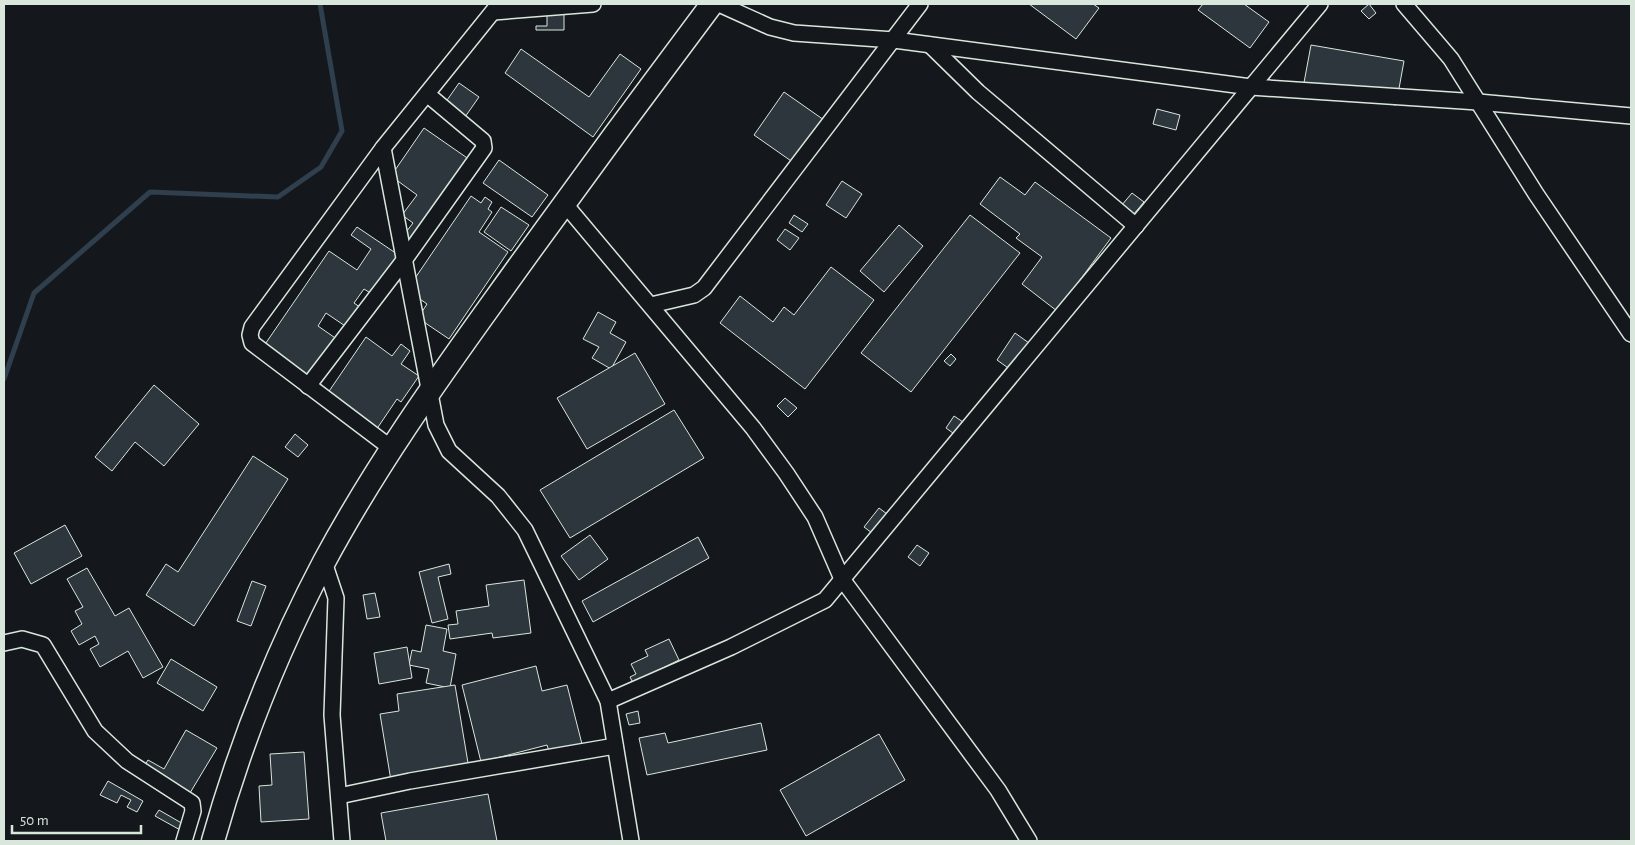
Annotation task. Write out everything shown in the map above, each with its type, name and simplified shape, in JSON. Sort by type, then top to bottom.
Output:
[{"type":"main road","points":[[213,841],[232,773],[281,650],[324,562],[391,448],[429,391],[564,203],[712,4]]},
{"type":"street","points":[[391,448],[252,344],[250,335],[252,327],[383,148],[496,8],[593,4]]},
{"type":"street","points":[[719,4],[770,26],[794,33],[894,40],[1251,86],[1478,102],[1631,116]]},
{"type":"street","points":[[651,305],[694,295],[704,288],[920,4]]},
{"type":"street","points":[[608,701],[731,647],[825,600],[1320,4]]},
{"type":"street","points":[[1404,4],[1451,59],[1536,194],[1631,334]]},
{"type":"street","points":[[930,45],[978,92],[1136,226]]},
{"type":"street","points":[[308,386],[406,259],[482,152],[484,141],[427,94]]},
{"type":"street","points":[[383,148],[406,259],[436,425],[443,442],[450,451],[498,496],[525,530],[608,701],[631,841]]},
{"type":"street","points":[[564,203],[753,428],[786,473],[815,517],[842,580],[998,790],[1029,841]]},
{"type":"street","points":[[324,562],[336,598],[332,715],[342,841]]},
{"type":"street","points":[[4,643],[22,639],[43,645],[95,731],[127,761],[192,803],[193,811],[184,841]]},
{"type":"street","points":[[339,796],[410,781],[615,746]]},
{"type":"building","points":[[1029,4],[1093,4],[1099,8],[1076,39]]},
{"type":"building","points":[[1203,4],[1244,4],[1269,22],[1250,48],[1198,10]]},
{"type":"building","points":[[1369,4],[1376,13],[1369,19],[1361,11]]},
{"type":"building","points":[[547,13],[564,13],[564,30],[536,30],[536,26],[547,26]]},
{"type":"building","points":[[1311,45],[1404,61],[1396,105],[1303,88]]},
{"type":"building","points":[[521,49],[589,97],[620,54],[641,69],[593,137],[505,73]]},
{"type":"building","points":[[459,83],[479,97],[465,117],[445,103]]},
{"type":"building","points":[[784,92],[824,120],[794,163],[754,135]]},
{"type":"building","points":[[1157,109],[1180,115],[1176,130],[1153,124]]},
{"type":"building","points":[[424,128],[473,162],[418,247],[403,236],[413,223],[402,215],[417,195],[391,176]]},
{"type":"building","points":[[499,160],[548,195],[532,217],[483,183]]},
{"type":"building","points":[[1000,177],[1025,195],[1035,182],[1111,238],[1057,311],[1022,284],[1042,257],[1016,238],[1020,234],[980,204]]},
{"type":"building","points":[[842,181],[862,194],[846,218],[826,205]]},
{"type":"building","points":[[1132,193],[1144,202],[1133,215],[1121,206]]},
{"type":"building","points":[[471,196],[481,203],[485,197],[492,202],[488,209],[492,212],[479,232],[508,252],[449,339],[418,318],[427,304],[407,290]]},
{"type":"building","points":[[501,207],[529,225],[511,251],[484,232]]},
{"type":"building","points":[[794,215],[808,224],[802,232],[789,223]]},
{"type":"building","points":[[970,215],[1020,253],[911,392],[861,353]]},
{"type":"building","points":[[899,225],[923,246],[884,292],[860,271]]},
{"type":"building","points":[[357,227],[406,260],[380,299],[364,289],[354,303],[364,310],[351,330],[326,313],[318,326],[341,342],[309,388],[259,353],[329,251],[357,270],[371,249],[351,235]]},
{"type":"building","points":[[785,229],[799,238],[790,250],[777,240]]},
{"type":"building","points":[[831,267],[874,300],[805,389],[720,323],[740,296],[773,322],[784,307],[794,315]]},
{"type":"building","points":[[598,312],[616,322],[610,333],[626,342],[611,369],[592,358],[599,347],[583,339]]},
{"type":"building","points":[[1015,333],[1029,343],[1011,370],[997,360]]},
{"type":"building","points":[[366,337],[392,356],[401,344],[410,351],[401,364],[419,376],[401,402],[397,399],[372,436],[321,403]]},
{"type":"building","points":[[635,353],[665,404],[587,449],[557,398]]},
{"type":"building","points":[[951,354],[956,359],[950,366],[944,361]]},
{"type":"building","points":[[154,385],[199,424],[164,466],[135,442],[112,471],[95,457]]},
{"type":"building","points":[[785,398],[797,408],[788,417],[777,406]]},
{"type":"building","points":[[674,410],[704,458],[570,538],[540,490]]},
{"type":"building","points":[[954,416],[966,424],[957,436],[946,428]]},
{"type":"building","points":[[295,434],[308,445],[298,457],[285,447]]},
{"type":"building","points":[[253,456],[288,479],[194,626],[146,595],[166,564],[178,572]]},
{"type":"building","points":[[879,508],[891,517],[876,536],[864,527]]},
{"type":"building","points":[[65,525],[82,556],[31,584],[14,553]]},
{"type":"building","points":[[590,535],[608,559],[579,580],[561,556]]},
{"type":"building","points":[[698,537],[709,558],[593,622],[582,601]]},
{"type":"building","points":[[917,545],[929,553],[920,566],[908,557]]},
{"type":"building","points":[[449,564],[451,574],[438,577],[448,619],[432,623],[419,572]]},
{"type":"building","points":[[87,568],[115,616],[129,608],[163,667],[143,678],[128,651],[100,667],[90,649],[99,644],[95,636],[79,645],[71,631],[82,624],[75,611],[83,607],[67,579]]},
{"type":"building","points":[[524,580],[531,633],[493,638],[492,633],[450,639],[448,625],[458,624],[456,611],[489,606],[486,585]]},
{"type":"building","points":[[252,581],[266,586],[251,626],[237,621]]},
{"type":"building","points":[[375,593],[380,617],[367,619],[363,595]]},
{"type":"building","points":[[426,625],[447,629],[443,651],[456,654],[450,688],[426,683],[429,669],[409,665],[412,650],[421,652]]},
{"type":"building","points":[[669,639],[679,660],[633,683],[630,677],[636,674],[631,664],[648,656],[645,650]]},
{"type":"building","points":[[407,647],[412,678],[379,684],[374,653]]},
{"type":"building","points":[[171,659],[217,687],[203,711],[157,683]]},
{"type":"building","points":[[536,666],[542,691],[567,685],[584,752],[552,761],[547,745],[481,762],[462,685]]},
{"type":"building","points":[[455,685],[470,775],[392,787],[380,714],[399,711],[397,694]]},
{"type":"building","points":[[638,711],[640,723],[629,725],[626,714]]},
{"type":"building","points":[[761,723],[767,750],[647,775],[639,738],[665,733],[668,743]]},
{"type":"building","points":[[186,730],[217,748],[184,803],[141,771],[148,760],[164,769]]},
{"type":"building","points":[[879,734],[905,780],[806,836],[780,790]]},
{"type":"building","points":[[304,752],[309,819],[261,822],[259,786],[272,785],[270,754]]},
{"type":"building","points":[[108,781],[143,801],[137,812],[127,807],[131,800],[121,795],[117,803],[100,795]]},
{"type":"building","points":[[488,794],[497,841],[386,841],[381,813]]},
{"type":"building","points":[[159,810],[185,825],[182,831],[155,816]]},
{"type":"waterway","points":[[4,379],[34,293],[150,192],[278,197],[321,167],[342,131],[320,4]]}]
